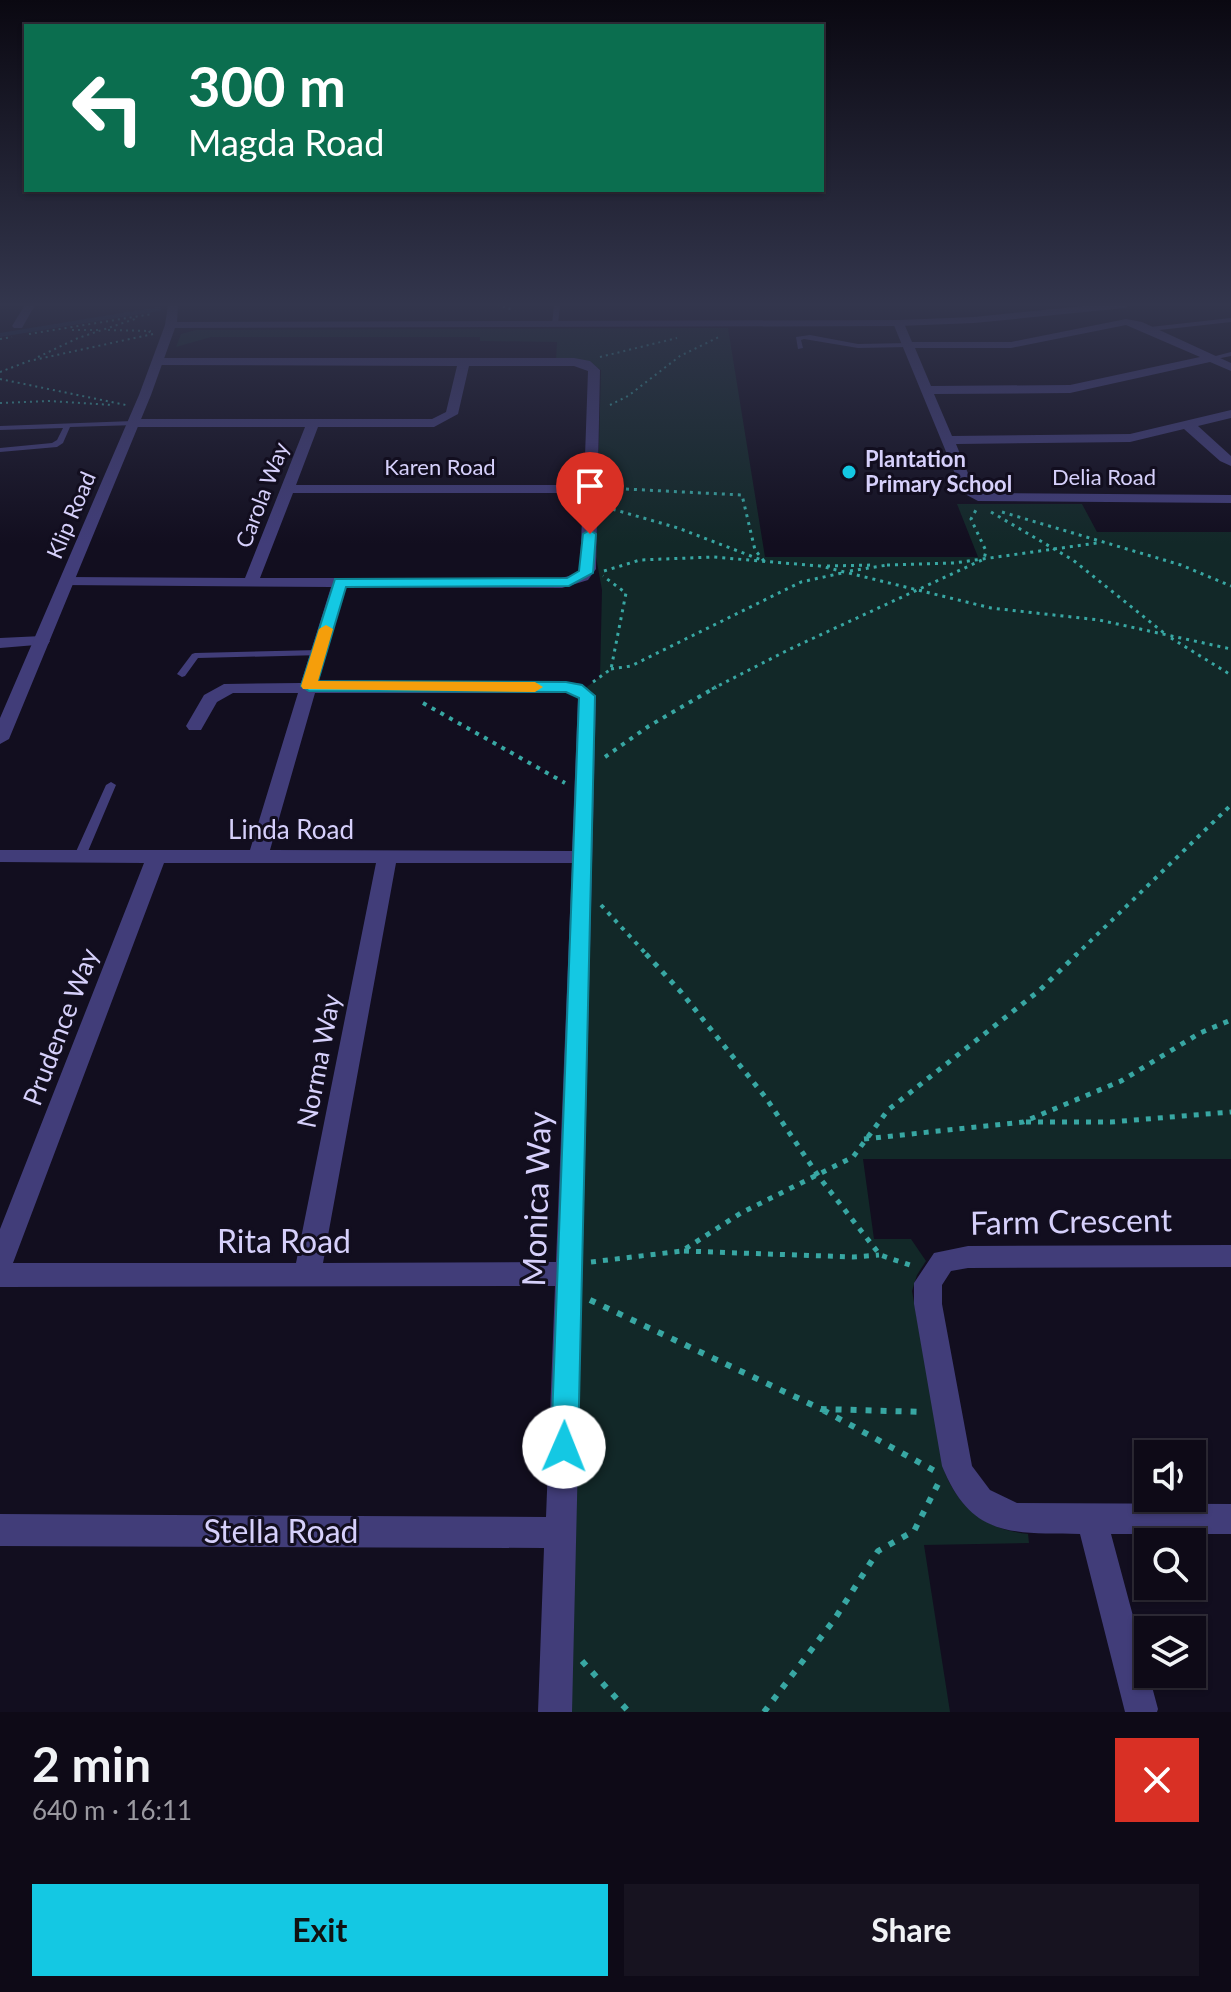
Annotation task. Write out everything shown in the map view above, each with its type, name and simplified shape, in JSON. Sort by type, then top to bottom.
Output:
[{"type":"street","name":"Klip Road","points":[[0,739],[149,385]]},
{"type":"street","points":[[133,423],[422,424],[444,421],[452,414],[459,385]]},
{"type":"street","points":[[67,582],[562,583],[583,577],[588,565],[594,385]]},
{"type":"street","points":[[926,385],[968,490],[978,501]]},
{"type":"street","points":[[928,390],[1070,389],[1089,385]]},
{"type":"street","points":[[948,440],[1120,439],[1231,414]]},
{"type":"street","name":"Carola Way","points":[[251,582],[313,423]]},
{"type":"street","points":[[1187,425],[1206,436],[1221,456],[1231,462]]},
{"type":"street","name":"Karen Road","points":[[289,489],[591,496]]},
{"type":"street","name":"Delia Road","points":[[978,501],[1231,499]]},
{"type":"street","points":[[258,856],[340,582]]},
{"type":"street","points":[[0,643],[42,641]]},
{"type":"street","points":[[195,726],[210,699],[230,688],[566,687],[581,691]]},
{"type":"street","name":"Monica Way","points":[[555,1712],[587,696],[581,691]]},
{"type":"street","name":"Linda Road","points":[[0,856],[581,857]]},
{"type":"street","name":"Prudence Way","points":[[0,1263],[157,856]]},
{"type":"street","name":"Norma Way","points":[[307,1276],[387,857]]},
{"type":"street","name":"Farm Crescent","points":[[933,1272],[943,1261],[968,1257],[1231,1256]]},
{"type":"street","points":[[933,1272],[928,1283],[928,1304],[957,1466],[964,1486],[977,1502],[996,1513],[1017,1518],[1231,1519]]},
{"type":"street","name":"Rita Road","points":[[0,1275],[569,1274]]},
{"type":"street","points":[[1092,1520],[1141,1709]]},
{"type":"street","name":"Stella Road","points":[[0,1530],[562,1533]]},
{"type":"lane","points":[[0,428],[133,423]]},
{"type":"lane","points":[[0,450],[54,445],[60,441],[68,425]]},
{"type":"lane","points":[[182,674],[192,660],[201,655],[319,653]]},
{"type":"lane","points":[[80,856],[111,785]]},
{"type":"path","points":[[0,403],[50,401],[124,405],[28,385]]},
{"type":"path","points":[[593,413],[628,396],[642,385]]},
{"type":"path","points":[[591,496],[742,495],[755,550],[764,561]]},
{"type":"path","points":[[591,496],[764,561]]},
{"type":"path","points":[[978,501],[1099,543],[1181,565],[1231,586]]},
{"type":"path","points":[[978,501],[1073,560],[1167,636],[1231,675]]},
{"type":"path","points":[[978,501],[971,519],[986,551],[984,559]]},
{"type":"path","points":[[611,669],[626,593],[598,573],[640,560],[713,557],[820,566],[887,565],[984,559],[1099,543]]},
{"type":"path","points":[[399,686],[400,690],[569,785],[584,779],[636,733],[710,687],[843,622],[984,559]]},
{"type":"path","points":[[581,691],[611,669],[631,666],[801,582],[887,565]]},
{"type":"path","points":[[820,566],[991,608],[1099,620],[1231,649]]},
{"type":"path","points":[[682,1251],[741,1213],[819,1177],[853,1157],[888,1110],[1040,990],[1231,805]]},
{"type":"path","points":[[580,883],[690,1003],[766,1098],[819,1177],[880,1255]]},
{"type":"path","points":[[1023,1122],[1121,1081],[1200,1033],[1231,1020]]},
{"type":"path","points":[[864,1139],[1023,1122],[1111,1122],[1231,1112]]},
{"type":"path","points":[[764,1712],[834,1620],[878,1551],[914,1531],[942,1475],[821,1409],[582,1296],[569,1274],[585,1263],[682,1251],[853,1257],[880,1255],[933,1272]]},
{"type":"path","points":[[821,1409],[948,1413]]},
{"type":"path","points":[[558,1636],[629,1712]]},
{"type":"green space","points":[[601,385],[737,385],[765,557],[978,557],[957,504],[1082,504],[1097,532],[1231,532],[1231,1159],[863,1159],[874,1239],[911,1239],[926,1261],[912,1291],[945,1473],[959,1498],[977,1516],[1000,1528],[1028,1534],[1029,1543],[924,1545],[950,1712],[567,1712],[584,689],[600,677],[602,590],[596,557]]},
{"type":"slow traffic","points":[[326,629],[309,686],[535,687]]},
{"type":"place","name":"Plantation Primary School","points":[[849,472]]},
{"type":"route","points":[[564,1447],[587,696],[576,688],[566,687],[309,686],[340,582],[569,582],[586,573],[590,534]]}]
